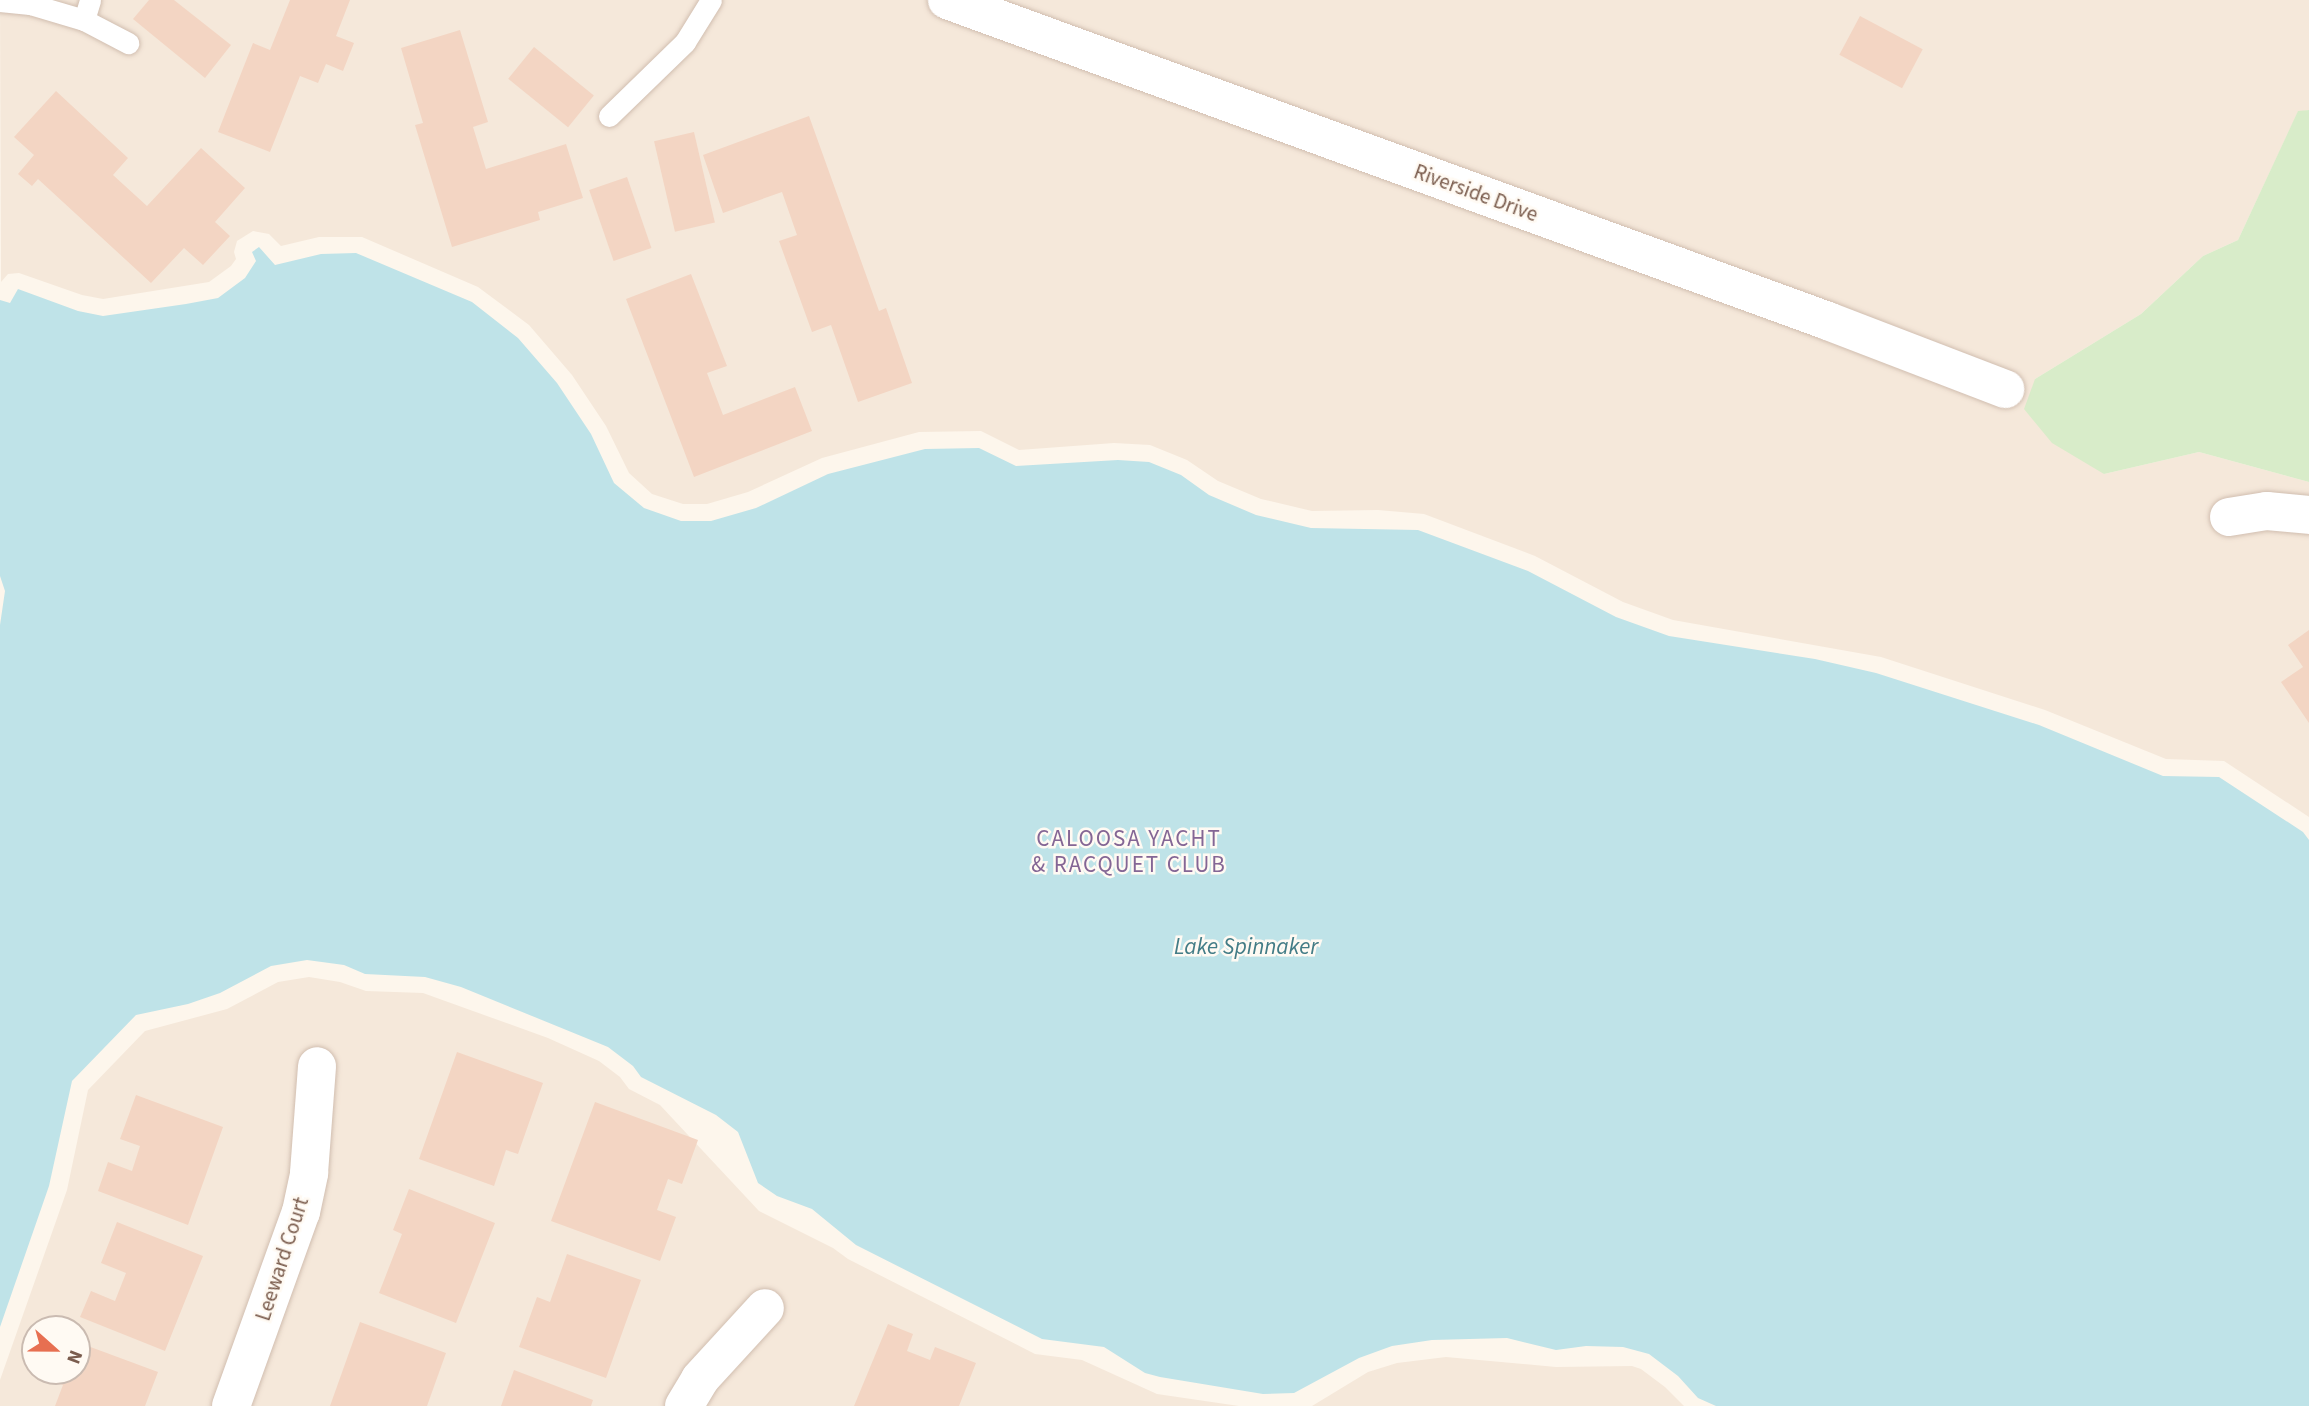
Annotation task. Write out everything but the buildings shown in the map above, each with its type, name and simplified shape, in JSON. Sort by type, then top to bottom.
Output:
[{"type":"street","name":"Riverside Drive","points":[[947,0],[1828,321],[2005,389]]},
{"type":"street","points":[[2229,517],[2267,511],[2309,515]]},
{"type":"street","name":"Leeward Court","points":[[231,1406],[302,1212],[309,1173],[317,1066]]},
{"type":"street","points":[[684,1406],[700,1379],[765,1308]]},
{"type":"lane","points":[[609,116],[685,42],[711,0]]},
{"type":"lane","points":[[0,1],[87,10],[128,43]]},
{"type":"shaded area","points":[[0,0],[2309,0],[2309,110],[2298,112],[2238,240],[2203,256],[2141,314],[2035,379],[2104,474],[2199,452],[2309,482],[2309,817],[2224,761],[2166,759],[2045,710],[1881,657],[1673,620],[1623,602],[1535,556],[1424,514],[1378,510],[1312,511],[1261,499],[1218,481],[1187,460],[1150,445],[1114,443],[1019,450],[981,431],[919,432],[822,458],[748,492],[707,504],[683,504],[652,494],[629,473],[606,426],[572,375],[529,325],[478,287],[362,237],[319,237],[281,246],[269,234],[253,231],[237,241],[234,252],[236,259],[231,266],[209,282],[103,299],[82,295],[19,273],[8,274],[1,282]]},
{"type":"shaded area","points":[[309,977],[340,982],[366,991],[423,993],[548,1038],[599,1061],[620,1077],[629,1089],[660,1105],[759,1211],[833,1248],[848,1259],[1035,1354],[1082,1360],[1157,1394],[1239,1406],[0,1406],[0,1380],[21,1320],[21,1385],[91,1385],[91,1315],[23,1315],[67,1190],[88,1090],[145,1031],[227,1009],[278,982]]},
{"type":"shaded area","points":[[1446,1357],[1556,1367],[1632,1366],[1641,1369],[1665,1387],[1684,1406],[1312,1406],[1368,1372],[1397,1363]]},
{"type":"green space","points":[[2309,110],[2309,482],[2199,452],[2104,474],[2052,443],[2024,409],[2035,379],[2141,314],[2203,256],[2238,240],[2298,111]]},
{"type":"water","name":"Lake Spinnaker","points":[[259,247],[275,265],[321,254],[356,253],[472,302],[518,338],[557,383],[591,434],[614,483],[644,508],[681,521],[711,521],[756,508],[828,474],[925,449],[979,448],[1016,466],[1118,460],[1149,462],[1181,475],[1209,495],[1256,515],[1311,528],[1418,530],[1528,571],[1616,617],[1669,636],[1815,659],[1876,673],[2039,725],[2163,776],[2219,777],[2303,832],[2309,840],[2309,1406],[1716,1406],[1698,1398],[1678,1376],[1649,1354],[1623,1347],[1586,1346],[1556,1350],[1507,1338],[1432,1340],[1392,1346],[1359,1358],[1294,1393],[1263,1394],[1160,1377],[1145,1373],[1104,1347],[1042,1339],[856,1245],[812,1209],[777,1196],[758,1183],[738,1132],[716,1115],[641,1077],[633,1066],[608,1047],[461,987],[425,977],[365,974],[344,965],[307,960],[271,966],[220,993],[188,1004],[136,1015],[72,1081],[49,1186],[0,1327],[0,625],[5,591],[0,576],[0,300],[10,303],[18,289],[78,311],[103,316],[218,298],[245,278],[256,261],[252,252]]},
{"type":"district","name":"CALOOSA YACHT & RACQUET CLUB","points":[[1129,852]]}]
